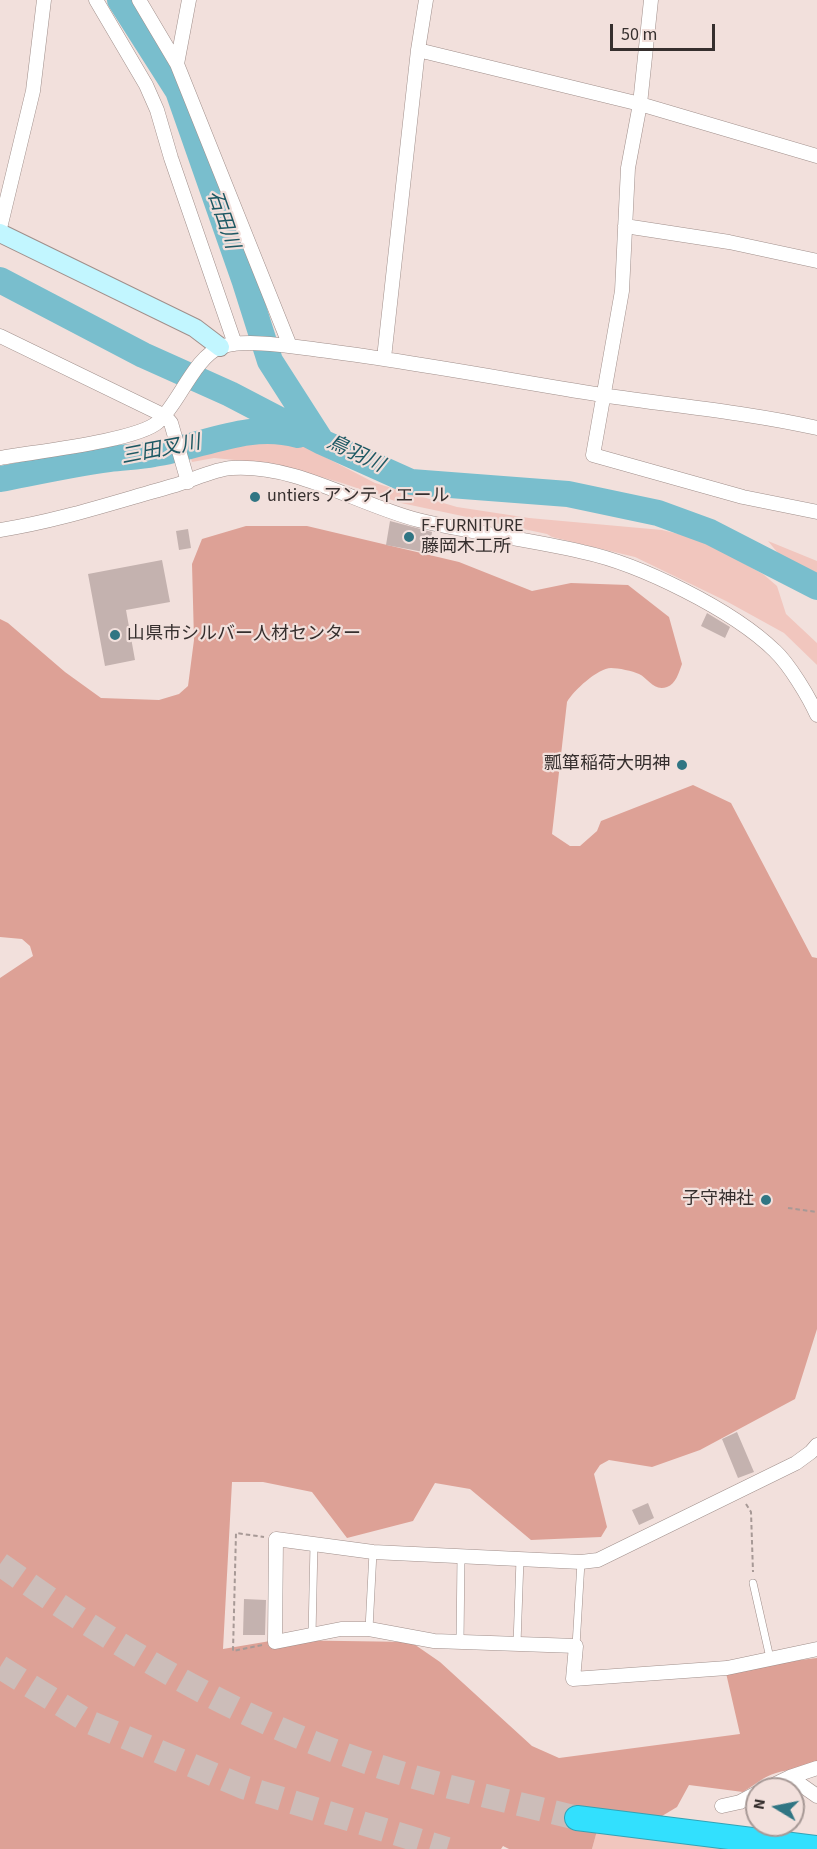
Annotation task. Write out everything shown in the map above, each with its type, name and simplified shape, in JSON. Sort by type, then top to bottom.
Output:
[{"type":"highway","points":[[577,1818],[817,1848]]},
{"type":"street","points":[[0,228],[33,91],[44,0]]},
{"type":"street","points":[[96,0],[146,85],[157,110],[227,347]]},
{"type":"street","points":[[140,0],[177,64],[286,346]]},
{"type":"street","points":[[177,64],[189,0]]},
{"type":"street","points":[[384,358],[418,50],[426,0]]},
{"type":"street","points":[[651,0],[640,104],[628,168],[622,291],[593,455],[743,497],[817,512]]},
{"type":"street","points":[[418,50],[640,104],[817,156]]},
{"type":"street","points":[[625,226],[729,242],[817,261]]},
{"type":"street","points":[[0,233],[195,327],[227,347],[286,346],[384,358],[817,428]]},
{"type":"street","points":[[0,336],[168,420]]},
{"type":"street","points":[[187,478],[168,420],[173,403],[196,368],[227,347]]},
{"type":"street","points":[[0,458],[145,431],[168,420]]},
{"type":"street","points":[[0,530],[82,511],[187,478],[228,468],[279,471],[418,519],[585,552],[636,569],[684,591],[733,618],[775,651],[812,695],[817,715]]},
{"type":"street","points":[[817,1445],[796,1463],[598,1560],[581,1562],[373,1552],[276,1539],[275,1642],[341,1629],[369,1629],[434,1641],[576,1646],[573,1679],[727,1668],[817,1649]]},
{"type":"street","points":[[790,1777],[817,1768]]},
{"type":"street","points":[[722,1806],[745,1799]]},
{"type":"lane","points":[[312,1635],[314,1544]]},
{"type":"lane","points":[[369,1629],[373,1552]]},
{"type":"lane","points":[[460,1642],[461,1556]]},
{"type":"lane","points":[[517,1644],[520,1558]]},
{"type":"lane","points":[[576,1646],[581,1562]]},
{"type":"lane","points":[[753,1583],[770,1658]]},
{"type":"path","points":[[788,1208],[817,1212]]},
{"type":"path","points":[[739,1491],[751,1512],[753,1583]]},
{"type":"path","points":[[275,1642],[233,1651],[236,1533],[276,1539]]},
{"type":"shaded area","points":[[274,437],[298,443],[375,483],[457,507],[529,518],[662,530],[700,539],[763,574],[777,586],[786,614],[817,643],[817,665],[784,633],[726,601],[635,557],[547,534],[401,503],[276,464],[214,458],[192,462],[189,453],[229,441]]},
{"type":"shaded area","points":[[246,526],[307,526],[459,562],[532,591],[571,583],[628,585],[669,617],[682,664],[675,681],[667,687],[658,688],[636,673],[611,668],[593,676],[570,697],[567,702],[552,834],[570,846],[580,846],[597,831],[601,821],[693,785],[731,803],[812,957],[817,958],[817,1329],[795,1399],[700,1450],[652,1467],[609,1460],[600,1465],[594,1474],[607,1527],[601,1537],[531,1540],[470,1489],[435,1483],[413,1521],[347,1538],[312,1492],[263,1482],[232,1482],[223,1649],[276,1640],[411,1642],[440,1662],[532,1746],[559,1758],[740,1734],[726,1673],[817,1658],[817,1764],[807,1768],[781,1771],[767,1777],[745,1777],[745,1791],[743,1792],[689,1785],[677,1807],[662,1816],[628,1815],[597,1831],[592,1849],[509,1849],[503,1846],[501,1849],[0,1849],[0,978],[33,956],[30,946],[22,939],[0,937],[0,619],[101,698],[159,700],[179,694],[188,686],[194,640],[192,564],[202,539]]},
{"type":"shaded area","points":[[768,541],[817,561],[817,575],[782,558]]},
{"type":"shaded area","points":[[597,1831],[757,1849],[592,1849]]},
{"type":"building","name":"F-FURNITURE 藤岡木工所","points":[[390,521],[432,532],[429,553],[386,545]]},
{"type":"building","points":[[188,529],[191,548],[179,550],[176,531]]},
{"type":"building","name":"山県市シルバー人材センター","points":[[162,560],[170,602],[126,610],[135,660],[105,666],[88,574]]},
{"type":"building","points":[[707,613],[730,627],[725,638],[701,626]]},
{"type":"building","points":[[737,1432],[754,1472],[738,1478],[722,1439]]},
{"type":"building","points":[[648,1503],[654,1518],[639,1525],[632,1510]]},
{"type":"building","points":[[244,1599],[266,1600],[265,1635],[243,1635]]},
{"type":"waterway","name":"石田川","points":[[120,0],[178,91],[245,282],[270,361],[320,439]]},
{"type":"waterway","name":"鳥羽川","points":[[0,280],[143,355],[230,394],[322,442],[411,482],[568,494],[658,513],[710,532],[817,587]]},
{"type":"waterway","name":"三田叉川","points":[[0,479],[95,461],[172,451],[244,433],[262,431],[298,435]]},
{"type":"tunnel","points":[[0,1564],[125,1647],[256,1718],[377,1766],[462,1790],[577,1818]]},
{"type":"tunnel","points":[[0,1667],[89,1722],[243,1787],[447,1849]]},
{"type":"place","name":"untiers アンティエール","points":[[255,497]]},
{"type":"place","name":"F-FURNITURE 藤岡木工所","points":[[409,537]]},
{"type":"place","name":"山県市シルバー人材センター","points":[[115,635]]},
{"type":"place","name":"瓢箪稲荷大明神","points":[[682,765]]},
{"type":"place","name":"子守神社","points":[[766,1200]]}]
